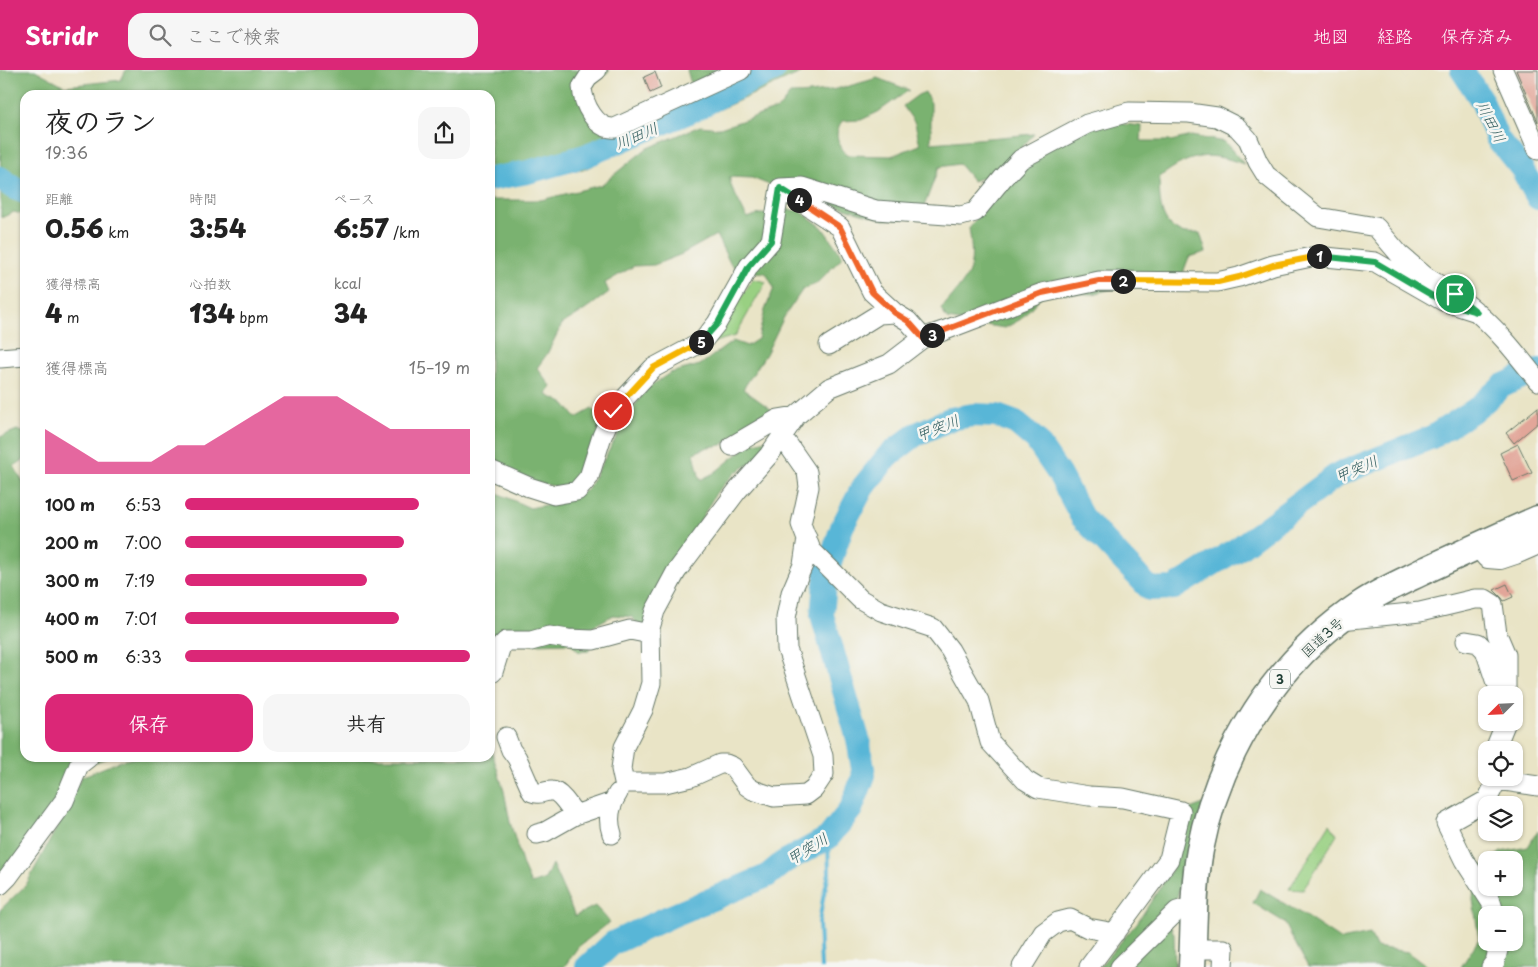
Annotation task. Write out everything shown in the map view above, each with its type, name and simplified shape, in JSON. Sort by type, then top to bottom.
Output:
[{"type":"highway","name":"国道3号","points":[[1192,958],[1200,850],[1219,784],[1233,751],[1250,719],[1274,686],[1312,643],[1362,604],[1391,587],[1538,519]]},
{"type":"main road","points":[[1479,545],[1488,556],[1500,557],[1538,542]]},
{"type":"street","points":[[597,70],[589,76],[582,87],[583,98],[596,120],[608,129],[615,128],[741,70]]},
{"type":"street","points":[[1503,70],[1538,150]]},
{"type":"street","points":[[780,188],[802,187],[876,210],[961,216],[975,212],[1021,159],[1087,124],[1129,112],[1217,117],[1237,127],[1248,139],[1266,175],[1318,217],[1376,227],[1399,254],[1477,312],[1519,356],[1538,381]]},
{"type":"street","points":[[780,188],[840,227],[872,292],[895,313],[908,321],[923,338]]},
{"type":"street","points":[[495,472],[529,487],[554,495],[577,491],[590,477],[602,436],[613,411],[653,368],[702,342],[718,323],[749,266],[771,241],[780,188]]},
{"type":"street","points":[[612,834],[610,817],[613,802],[624,783],[621,769],[624,747],[643,710],[651,682],[650,628],[655,611],[676,572],[738,491],[769,455],[796,416],[828,388],[889,364],[923,338],[1042,293],[1099,281],[1218,282],[1273,265],[1316,256],[1375,262],[1443,302],[1477,312]]},
{"type":"street","points":[[829,346],[879,314],[895,313]]},
{"type":"street","points":[[0,358],[20,356]]},
{"type":"street","points":[[732,446],[778,420],[796,416]]},
{"type":"street","points":[[782,436],[807,472],[809,487],[801,524],[809,544],[860,599],[881,611],[933,628],[950,650],[979,701],[990,742],[1025,780],[1038,788],[1090,796],[1123,798],[1181,811],[1169,859],[1088,967]]},
{"type":"street","points":[[624,783],[665,783],[691,777],[720,764],[726,764],[733,767],[746,786],[774,797],[806,795],[814,789],[824,774],[823,756],[788,649],[786,618],[791,593],[803,566],[809,544]]},
{"type":"street","points":[[1340,620],[1420,612],[1475,599],[1485,599],[1492,604],[1497,634],[1506,655],[1506,686]]},
{"type":"street","points":[[495,666],[501,646],[506,641],[532,641],[549,636],[593,640],[630,630],[650,634]]},
{"type":"street","points":[[1466,641],[1478,643],[1484,650],[1496,680],[1501,686]]},
{"type":"street","points":[[506,737],[510,750],[518,758],[532,792],[538,794],[552,791],[558,793],[575,815]]},
{"type":"street","points":[[0,885],[8,877],[64,801],[79,765],[83,762]]},
{"type":"street","points":[[1523,783],[1538,786]]},
{"type":"street","points":[[1492,906],[1464,860],[1446,823],[1487,800],[1494,786]]},
{"type":"street","points":[[537,834],[545,832],[575,815],[613,802]]},
{"type":"street","points":[[1120,967],[1177,910],[1195,906]]},
{"type":"street","points":[[1022,967],[1043,933],[1058,922],[1070,919],[1088,928],[1115,933]]},
{"type":"street","points":[[1192,958],[1224,949],[1223,967]]},
{"type":"street","points":[[1491,967],[1495,962],[1498,951]]},
{"type":"green space","points":[[0,70],[35,70],[65,86],[121,80],[126,70],[610,70],[594,83],[584,99],[616,153],[583,170],[551,175],[495,173],[495,90],[20,90],[20,214],[14,212],[1,218]]},
{"type":"green space","points":[[687,70],[807,70],[716,111],[695,98]]},
{"type":"green space","points":[[877,78],[909,90],[878,112],[861,120],[842,121],[837,134],[846,155],[891,156],[920,145],[915,123],[903,106],[925,92],[931,103],[931,143],[1034,134],[1009,161],[993,174],[973,181],[959,164],[939,167],[920,217],[885,220],[772,186],[752,178],[729,177],[732,188],[747,218],[760,214],[772,214],[762,243],[742,270],[731,265],[716,235],[682,254],[654,265],[634,266],[605,283],[609,292],[562,324],[547,354],[537,368],[551,386],[547,395],[565,404],[576,418],[592,409],[609,425],[581,478],[566,488],[495,476],[495,200],[541,200],[601,185],[646,149],[700,126],[720,128],[778,109],[790,94],[812,93]]},
{"type":"green space","points":[[1094,121],[1142,126],[1141,141],[1171,141],[1191,136],[1225,142],[1244,164],[1220,157],[1193,158],[1171,169],[1159,178],[1164,217],[1173,228],[1181,232],[1200,233],[1206,252],[1189,257],[1179,283],[1133,283],[1093,294],[1044,293],[1021,319],[1005,328],[947,319],[941,309],[962,284],[970,269],[972,254],[969,228],[1046,140],[1063,124]]},
{"type":"green space","points":[[782,209],[800,211],[822,227],[843,257],[816,284],[803,289],[784,317],[766,354],[743,389],[779,415],[750,423],[722,445],[708,447],[694,453],[700,480],[714,473],[750,444],[770,439],[758,459],[736,472],[716,493],[696,528],[685,568],[645,634],[632,617],[613,615],[590,628],[589,651],[579,652],[570,643],[502,645],[495,654],[495,492],[530,508],[561,502],[587,490],[627,418],[646,389],[670,373],[700,365],[733,341],[747,346],[758,339],[765,310],[774,288],[766,273],[749,272]]},
{"type":"green space","points":[[753,279],[766,282],[735,336],[711,343]]},
{"type":"green space","points":[[17,430],[20,431],[20,462],[14,466],[20,477],[20,762],[96,762],[82,767],[0,886],[0,437]]},
{"type":"green space","points":[[118,762],[495,762],[504,791],[510,822],[523,866],[531,884],[545,879],[552,864],[575,916],[595,906],[610,922],[578,947],[564,967],[0,967],[0,910],[26,885],[63,816],[81,777]]},
{"type":"green space","points":[[1203,804],[1177,897],[1164,912],[1174,934],[1175,967],[1099,967],[1137,923],[1172,869],[1190,809]]},
{"type":"green space","points":[[1330,824],[1337,835],[1303,890],[1289,889]]},
{"type":"green space","points":[[1538,830],[1538,967],[1461,967],[1478,941],[1478,951],[1523,951],[1523,906],[1478,906],[1478,932],[1473,900],[1475,871],[1478,869],[1478,896],[1523,896],[1523,851],[1506,851],[1528,847]]},
{"type":"green space","points":[[1260,889],[1341,940],[1370,934],[1376,947],[1408,952],[1429,967],[1308,967],[1284,922],[1253,903]]},
{"type":"building","points":[[1516,70],[1538,70],[1538,122],[1524,89]]},
{"type":"building","points":[[655,72],[661,88],[650,93],[644,77]]},
{"type":"building","points":[[1538,407],[1538,423],[1514,443],[1506,433]]},
{"type":"building","points":[[1518,444],[1532,473],[1513,481],[1500,453]]},
{"type":"building","points":[[1507,584],[1513,597],[1504,601],[1494,590]]},
{"type":"waterway","name":"川田川","points":[[495,178],[528,172],[585,156],[689,112],[774,70]]},
{"type":"waterway","name":"川田川","points":[[1462,70],[1482,101],[1497,138],[1522,169],[1538,198]]},
{"type":"waterway","name":"川田川","points":[[0,178],[20,190]]},
{"type":"waterway","name":"甲突川","points":[[587,967],[613,943],[669,917],[767,876],[784,862],[828,838],[851,809],[864,775],[858,739],[822,615],[826,574],[842,527],[863,487],[888,456],[915,435],[950,419],[973,415],[997,416],[1016,423],[1036,440],[1059,474],[1082,517],[1150,589],[1174,588],[1240,547],[1337,475],[1432,437],[1476,409],[1502,386],[1538,371]]},
{"type":"waterway","points":[[821,967],[819,923],[829,874],[828,838]]},
{"type":"route","points":[[613,411],[653,368],[702,342],[718,323],[749,266],[771,241],[780,188],[840,227],[872,292],[895,313],[908,321],[923,338],[1042,293],[1099,281],[1218,282],[1273,265],[1316,256],[1375,262],[1443,302],[1477,312],[1455,294]]}]
